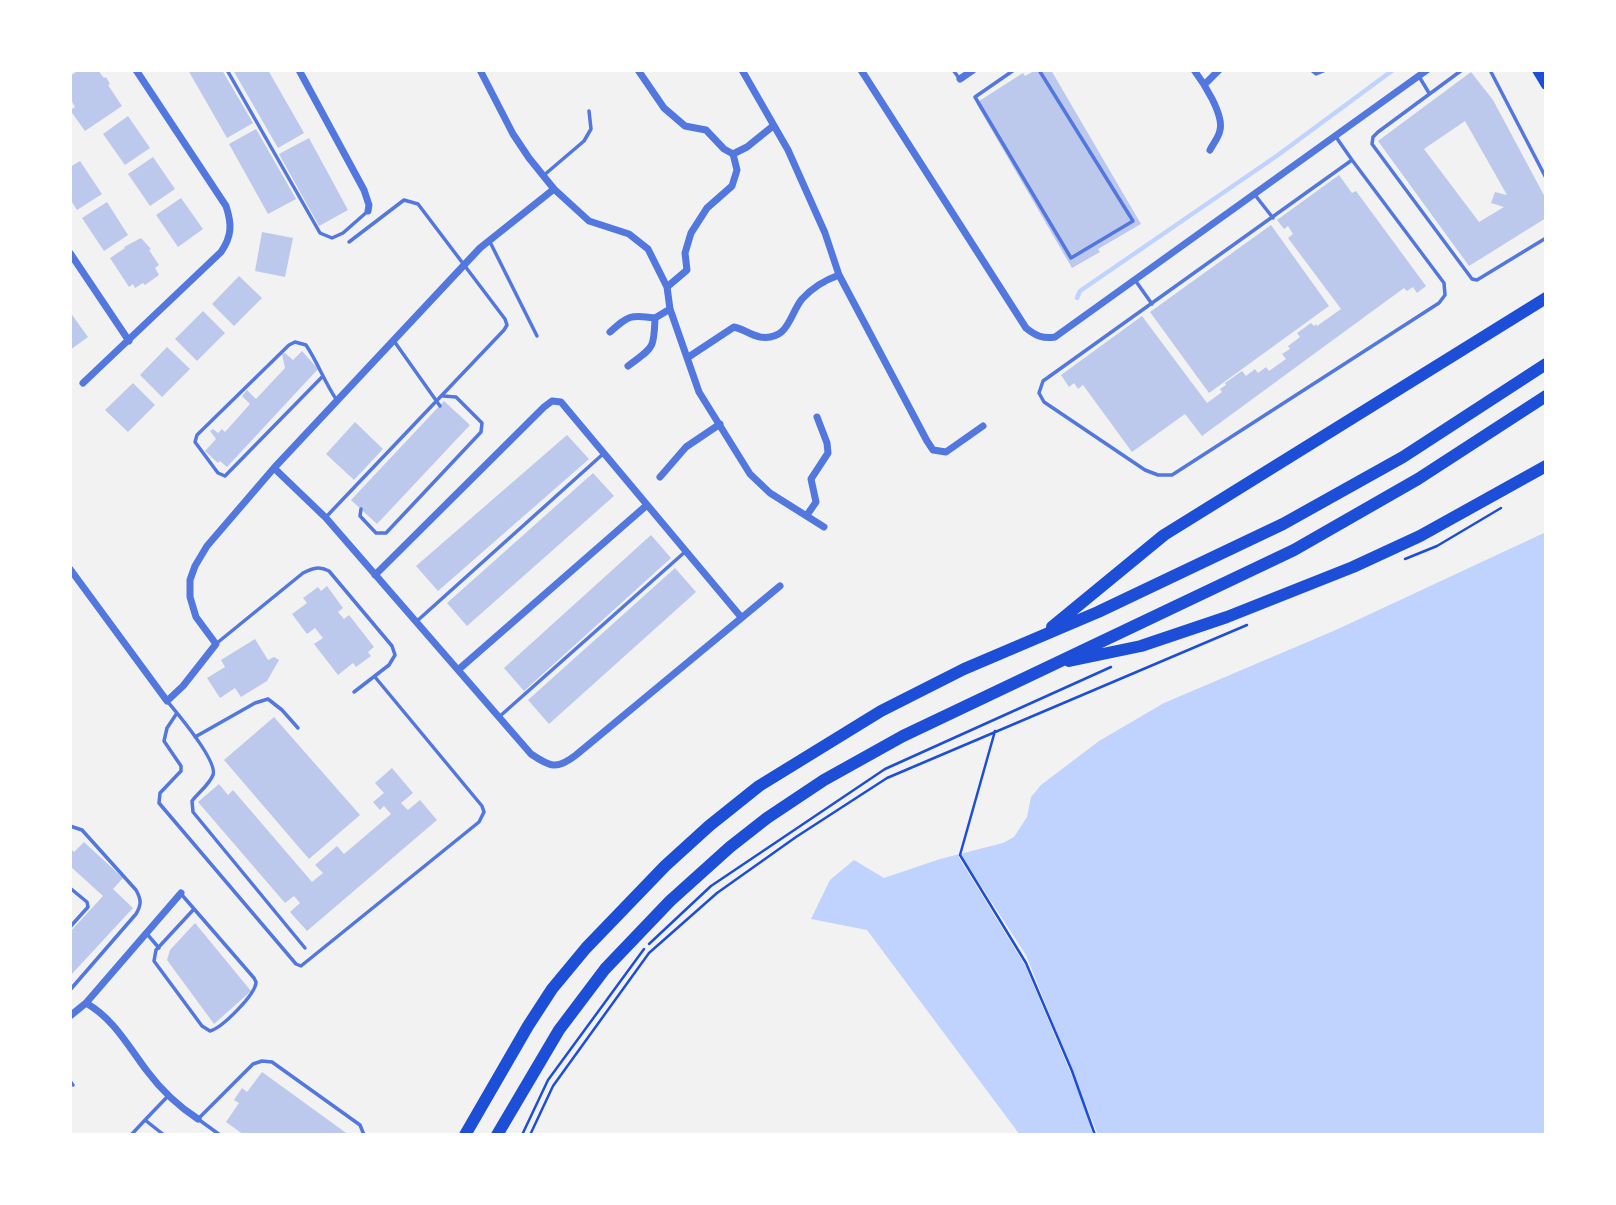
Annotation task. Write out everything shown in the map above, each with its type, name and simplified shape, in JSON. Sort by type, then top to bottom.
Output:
[{"type":"highway","points":[[1039,638],[1164,535],[1546,298]]},
{"type":"highway","points":[[465,1135],[552,989],[615,916],[709,826],[759,786],[881,711],[964,669],[1098,612],[1283,524],[1403,457],[1546,364]]},
{"type":"highway","points":[[496,1135],[540,1059],[589,989],[628,943],[670,901],[748,832],[835,774],[903,736],[1294,550],[1418,479],[1546,396]]},
{"type":"highway","points":[[1050,665],[1141,646],[1227,617],[1353,567],[1420,536],[1546,466]]},
{"type":"main road","points":[[1537,70],[1546,85]]},
{"type":"street","points":[[83,383],[221,252],[231,230],[226,206],[136,70]]},
{"type":"street","points":[[299,70],[364,190],[369,205],[368,211]]},
{"type":"street","points":[[480,70],[513,134],[554,189],[589,222],[629,234],[648,249],[667,287],[670,309],[699,392],[750,474],[771,493],[824,527]]},
{"type":"street","points":[[638,70],[664,108],[685,126],[706,130],[724,149],[733,154],[737,170],[732,186],[707,208],[687,243],[687,270],[667,287]]},
{"type":"street","points":[[742,70],[788,150],[825,233],[839,275],[913,418],[933,450],[946,452],[984,426]]},
{"type":"street","points":[[861,70],[1026,328],[1045,339],[1055,337],[1427,70]]},
{"type":"street","points":[[960,79],[973,70]]},
{"type":"street","points":[[1194,70],[1205,84],[1221,126],[1210,150]]},
{"type":"street","points":[[1205,84],[1219,70]]},
{"type":"street","points":[[733,154],[747,147],[773,126]]},
{"type":"street","points":[[70,569],[167,701],[183,686],[216,644],[203,629],[192,607],[190,580],[195,566],[220,528],[489,240],[554,189]]},
{"type":"street","points":[[70,253],[129,341]]},
{"type":"street","points":[[687,358],[734,327],[760,337],[768,337],[782,331],[789,325],[800,301],[825,280],[839,275]]},
{"type":"street","points":[[610,332],[627,317],[635,315],[655,318],[670,309]]},
{"type":"street","points":[[628,366],[654,343],[655,318]]},
{"type":"street","points":[[375,575],[544,407],[552,401],[561,402],[741,617]]},
{"type":"street","points":[[807,515],[816,502],[812,474],[828,453],[817,417]]},
{"type":"street","points":[[660,477],[686,447],[720,424]]},
{"type":"street","points":[[274,468],[326,518],[531,754],[554,766],[564,764],[576,755],[780,586]]},
{"type":"street","points":[[458,670],[647,505]]},
{"type":"street","points":[[70,1016],[86,1003],[181,893]]},
{"type":"street","points":[[86,1003],[101,1012],[115,1026],[168,1096],[198,1119]]},
{"type":"lane","points":[[227,70],[320,233],[325,237],[343,233],[368,211]]},
{"type":"lane","points":[[953,70],[960,79]]},
{"type":"lane","points":[[1014,70],[975,97],[1071,258],[1133,221],[1039,70]]},
{"type":"lane","points":[[1311,70],[1316,74],[1326,70]]},
{"type":"lane","points":[[1461,70],[1378,132],[1373,137],[1372,144],[1467,276],[1477,280],[1546,239]]},
{"type":"lane","points":[[1490,70],[1546,178]]},
{"type":"lane","points":[[1419,76],[1429,93]]},
{"type":"lane","points":[[544,176],[584,141],[591,129],[589,111]]},
{"type":"lane","points":[[1336,137],[1444,283],[1445,295],[1439,303],[1172,475],[1158,475],[1145,470],[1044,402],[1039,393],[1043,381],[1352,160]]},
{"type":"lane","points":[[1255,195],[1273,218]]},
{"type":"lane","points":[[326,518],[438,403],[441,396],[506,325],[505,319],[418,204],[404,200],[349,242]]},
{"type":"lane","points":[[489,240],[537,337]]},
{"type":"lane","points":[[1135,280],[1152,304]]},
{"type":"lane","points":[[394,341],[438,403]]},
{"type":"lane","points":[[322,377],[225,476],[218,473],[195,442],[197,435],[295,342],[306,345],[338,401]]},
{"type":"lane","points":[[361,509],[360,516],[376,533],[386,533],[481,432],[482,423],[456,397],[441,396]]},
{"type":"lane","points":[[416,622],[603,454]]},
{"type":"lane","points":[[499,717],[686,551]]},
{"type":"lane","points":[[216,644],[303,573],[316,567],[323,568],[329,571],[392,646],[395,655],[393,661],[355,692]]},
{"type":"lane","points":[[177,713],[166,728],[164,741],[181,766],[181,771],[160,793],[159,803],[296,964],[301,966],[479,822],[484,812],[375,677]]},
{"type":"lane","points":[[195,737],[255,702],[268,699],[298,728]]},
{"type":"lane","points":[[167,701],[195,737],[214,772],[192,801],[191,809],[305,948]]},
{"type":"lane","points":[[70,826],[82,830],[141,898],[136,914],[70,990]]},
{"type":"lane","points":[[70,888],[87,902],[88,907],[70,927]]},
{"type":"lane","points":[[181,893],[254,978],[257,986],[218,1028],[210,1031],[205,1030],[156,964],[154,954],[194,909]]},
{"type":"lane","points":[[146,933],[159,948]]},
{"type":"lane","points":[[220,1135],[198,1119],[253,1064],[262,1061],[272,1062],[350,1117],[363,1129],[364,1135]]},
{"type":"lane","points":[[131,1135],[168,1096]]},
{"type":"lane","points":[[145,1120],[163,1135]]},
{"type":"path","points":[[1399,561],[1437,546],[1502,507]]},
{"type":"path","points":[[530,1135],[553,1086],[649,953],[717,893],[796,837],[887,778],[1249,624]]},
{"type":"path","points":[[522,1135],[548,1080],[645,948],[712,886],[885,769],[1120,663]]},
{"type":"path","points":[[995,731],[960,855],[1026,962],[1096,1135]]},
{"type":"water","points":[[1546,532],[1546,1135],[1020,1135],[867,930],[811,919],[830,880],[854,860],[884,878],[940,859],[1003,843],[1014,837],[1027,817],[1031,797],[1041,785],[1099,741],[1164,703],[1338,629]]},
{"type":"pier","points":[[961,855],[1026,955],[1098,1135],[1093,1135],[1082,1100],[1026,967],[958,856]]},
{"type":"building","points":[[79,70],[98,70],[106,77],[110,84],[108,85],[122,106],[85,131],[70,110],[75,107],[70,98],[70,76]]},
{"type":"building","points":[[188,70],[222,70],[253,123],[227,138]]},
{"type":"building","points":[[233,70],[268,70],[304,133],[278,148]]},
{"type":"building","points":[[1036,70],[1051,70],[1141,224],[1072,268],[976,103],[1023,73],[1025,76]]},
{"type":"building","points":[[1471,72],[1493,100],[1546,199],[1546,218],[1469,266],[1378,141]],"holes":[[[1465,121],[1507,195],[1495,192],[1491,203],[1504,207],[1479,222],[1424,149]]]},
{"type":"building","points":[[128,116],[150,148],[125,165],[103,134]]},
{"type":"building","points":[[256,129],[296,199],[268,214],[229,144]]},
{"type":"building","points":[[309,138],[348,210],[319,226],[279,154]]},
{"type":"building","points":[[153,157],[175,189],[150,206],[128,174]]},
{"type":"building","points":[[80,161],[102,194],[77,210],[70,199],[70,167]]},
{"type":"building","points":[[1339,175],[1352,193],[1356,191],[1426,286],[1417,293],[1413,287],[1407,291],[1404,288],[1202,436],[1185,414],[1132,452],[1083,385],[1078,389],[1074,383],[1069,387],[1061,375],[1142,316],[1207,403],[1222,392],[1220,389],[1225,383],[1242,371],[1246,376],[1255,369],[1258,373],[1266,367],[1269,371],[1286,359],[1282,354],[1300,337],[1297,333],[1311,323],[1317,326],[1341,309],[1288,238],[1293,234],[1288,226],[1284,229],[1277,220]]},
{"type":"building","points":[[181,198],[203,229],[178,247],[156,215]]},
{"type":"building","points":[[107,202],[128,235],[104,251],[82,218]]},
{"type":"building","points":[[1271,225],[1329,306],[1209,393],[1150,312]]},
{"type":"building","points":[[262,232],[293,238],[285,277],[255,271]]},
{"type":"building","points":[[141,238],[151,249],[149,250],[159,265],[155,268],[159,275],[145,285],[143,283],[135,288],[133,284],[129,287],[110,258]]},
{"type":"building","points":[[239,276],[262,298],[234,326],[212,304]]},
{"type":"building","points":[[203,311],[225,333],[197,361],[175,339]]},
{"type":"building","points":[[70,312],[88,337],[70,350]]},
{"type":"building","points":[[167,347],[190,369],[162,397],[140,375]]},
{"type":"building","points":[[302,351],[318,369],[227,467],[220,461],[218,463],[205,451],[216,439],[210,431],[213,429],[218,433],[222,429],[225,432],[250,404],[242,396],[247,390],[256,399],[285,368],[282,354],[285,353],[293,360]]},
{"type":"building","points":[[133,383],[155,405],[128,432],[105,410]]},
{"type":"building","points":[[444,401],[470,425],[377,524],[351,500]]},
{"type":"building","points":[[355,422],[383,449],[354,480],[326,454]]},
{"type":"building","points":[[567,435],[589,459],[438,591],[416,566]]},
{"type":"building","points":[[593,473],[614,496],[467,626],[447,603]]},
{"type":"building","points":[[651,535],[671,558],[524,691],[504,668]]},
{"type":"building","points":[[675,568],[696,592],[549,724],[528,700]]},
{"type":"building","points":[[327,586],[343,608],[338,612],[344,619],[349,615],[374,647],[368,652],[371,656],[356,667],[353,663],[338,675],[314,644],[323,638],[315,628],[307,634],[292,614],[307,603],[303,598],[318,587],[321,591]]},
{"type":"building","points":[[255,639],[268,660],[274,657],[279,660],[267,681],[241,697],[235,688],[220,698],[207,678],[225,667],[221,660]]},
{"type":"building","points":[[274,717],[360,815],[309,859],[224,760]]},
{"type":"building","points":[[392,768],[413,793],[401,803],[408,810],[420,800],[437,820],[307,931],[290,912],[300,903],[294,896],[285,903],[198,802],[219,784],[228,795],[233,790],[312,882],[323,873],[315,865],[337,846],[344,854],[391,814],[384,806],[380,810],[373,802],[384,793],[375,783]]},
{"type":"building","points":[[84,842],[123,878],[113,889],[133,908],[70,976],[70,932],[103,896],[70,866],[70,848],[74,852]]},
{"type":"building","points":[[195,923],[251,991],[214,1024],[167,960],[170,950]]},
{"type":"building","points":[[262,1072],[349,1135],[244,1135],[226,1122],[239,1103],[234,1100],[242,1088],[247,1092]]},
{"type":"waterway","points":[[1077,298],[1080,291],[1278,155],[1393,70]]}]
